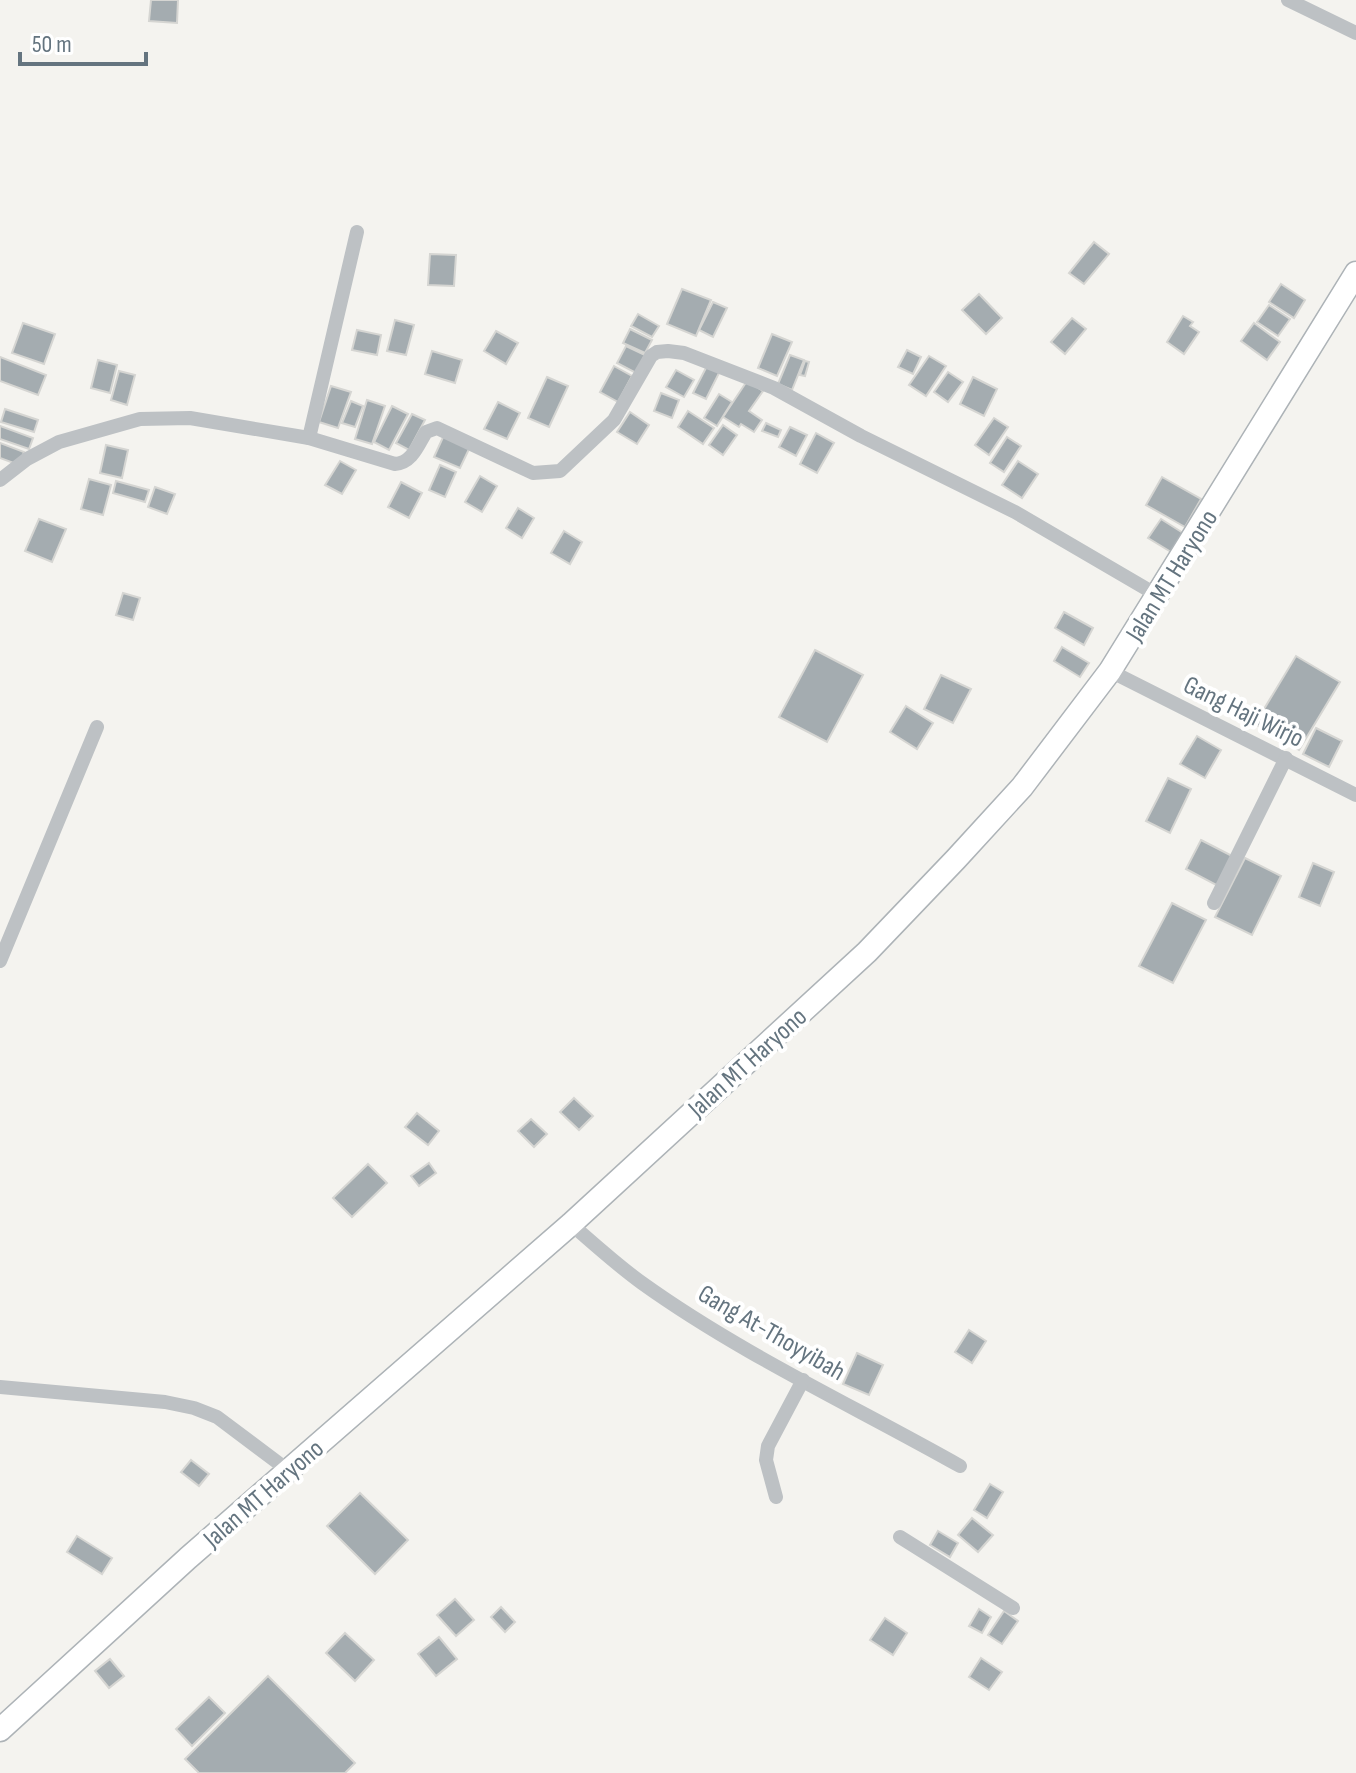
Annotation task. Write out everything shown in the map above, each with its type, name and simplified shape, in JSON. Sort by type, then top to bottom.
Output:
[{"type":"main road","name":"Jalan MT Haryono","points":[[0,1730],[176,1568],[571,1224],[817,999],[917,901],[1022,787],[1110,671],[1356,273]]},
{"type":"street","points":[[1288,0],[1356,33]]},
{"type":"street","points":[[309,438],[357,232]]},
{"type":"street","points":[[0,480],[27,459],[59,442],[140,419],[190,418],[309,438],[395,464],[404,463],[426,432],[437,428],[533,473],[560,471],[614,420],[651,356],[668,351],[684,353],[774,388],[861,436],[1015,512],[1157,595]]},
{"type":"street","name":"Gang Haji Wirjo","points":[[1110,671],[1356,795]]},
{"type":"street","points":[[0,961],[97,727]]},
{"type":"street","points":[[1214,903],[1286,758]]},
{"type":"street","name":"Gang At-Thoyyibah","points":[[571,1224],[645,1285],[738,1343],[960,1466]]},
{"type":"street","points":[[776,1497],[766,1460],[768,1446],[803,1380]]},
{"type":"street","points":[[0,1387],[165,1402],[194,1408],[217,1417],[289,1471]]},
{"type":"street","points":[[900,1537],[1013,1608]]},
{"type":"building","points":[[151,0],[178,0],[177,23],[149,21]]},
{"type":"building","points":[[1094,242],[1109,254],[1084,284],[1069,273]]},
{"type":"building","points":[[430,254],[456,255],[454,286],[428,285]]},
{"type":"building","points":[[1281,284],[1305,300],[1294,318],[1269,302]]},
{"type":"building","points":[[682,289],[711,300],[696,336],[667,324]]},
{"type":"building","points":[[979,294],[1002,318],[986,334],[962,310]]},
{"type":"building","points":[[713,302],[727,308],[713,337],[699,330]]},
{"type":"building","points":[[1269,305],[1290,319],[1278,336],[1257,322]]},
{"type":"building","points":[[638,314],[659,326],[652,337],[631,326]]},
{"type":"building","points":[[1183,316],[1193,322],[1190,326],[1199,332],[1184,354],[1167,342]]},
{"type":"building","points":[[1072,318],[1086,329],[1065,354],[1051,342]]},
{"type":"building","points":[[395,320],[414,325],[406,355],[387,351]]},
{"type":"building","points":[[23,323],[55,334],[44,364],[12,353]]},
{"type":"building","points":[[1254,323],[1280,342],[1267,360],[1241,341]]},
{"type":"building","points":[[630,329],[652,340],[645,353],[623,343]]},
{"type":"building","points":[[357,330],[381,335],[377,355],[352,350]]},
{"type":"building","points":[[496,331],[518,343],[506,364],[484,351]]},
{"type":"building","points":[[772,334],[792,342],[777,376],[758,368]]},
{"type":"building","points":[[626,346],[645,355],[636,373],[617,363]]},
{"type":"building","points":[[907,350],[921,357],[913,374],[898,367]]},
{"type":"building","points":[[432,351],[462,360],[455,383],[425,374]]},
{"type":"building","points":[[790,355],[804,360],[792,390],[778,384]]},
{"type":"building","points":[[929,356],[946,366],[926,396],[909,385]]},
{"type":"building","points":[[0,357],[46,375],[38,395],[0,381]]},
{"type":"building","points":[[98,360],[117,365],[110,393],[91,388]]},
{"type":"building","points":[[805,361],[809,362],[805,376],[800,375]]},
{"type":"building","points":[[708,364],[720,371],[706,399],[693,393]]},
{"type":"building","points":[[614,366],[632,376],[618,402],[600,392]]},
{"type":"building","points":[[676,370],[694,380],[684,397],[666,387]]},
{"type":"building","points":[[119,371],[135,375],[127,405],[111,400]]},
{"type":"building","points":[[948,372],[963,382],[948,402],[934,392]]},
{"type":"building","points":[[547,377],[568,386],[549,427],[528,418]]},
{"type":"building","points":[[973,377],[997,389],[984,416],[960,404]]},
{"type":"building","points":[[747,381],[763,391],[749,411],[762,420],[754,432],[723,417]]},
{"type":"building","points":[[331,386],[351,392],[338,428],[319,422]]},
{"type":"building","points":[[661,393],[679,400],[672,418],[654,411]]},
{"type":"building","points":[[719,394],[732,402],[717,426],[704,418]]},
{"type":"building","points":[[367,400],[385,406],[372,444],[355,439]]},
{"type":"building","points":[[351,401],[363,406],[355,427],[342,423]]},
{"type":"building","points":[[498,402],[520,413],[507,439],[484,429]]},
{"type":"building","points":[[392,406],[408,414],[389,450],[374,442]]},
{"type":"building","points":[[5,409],[38,420],[34,432],[1,422]]},
{"type":"building","points":[[688,411],[714,428],[703,444],[678,427]]},
{"type":"building","points":[[630,412],[649,425],[637,444],[617,432]]},
{"type":"building","points":[[412,414],[425,420],[409,450],[396,443]]},
{"type":"building","points":[[994,418],[1008,427],[989,455],[975,445]]},
{"type":"building","points":[[766,423],[781,430],[778,437],[762,431]]},
{"type":"building","points":[[723,425],[737,435],[723,455],[709,445]]},
{"type":"building","points":[[0,426],[33,438],[29,449],[0,439]]},
{"type":"building","points":[[790,427],[807,435],[796,456],[779,447]]},
{"type":"building","points":[[816,433],[834,443],[817,473],[800,464]]},
{"type":"building","points":[[444,435],[470,447],[460,468],[434,457]]},
{"type":"building","points":[[1007,437],[1021,446],[1004,472],[990,463]]},
{"type":"building","points":[[0,443],[24,452],[19,465],[0,458]]},
{"type":"building","points":[[106,445],[128,450],[122,478],[100,473]]},
{"type":"building","points":[[340,461],[356,470],[342,494],[325,485]]},
{"type":"building","points":[[1018,461],[1038,474],[1022,498],[1002,485]]},
{"type":"building","points":[[440,465],[456,472],[445,497],[429,490]]},
{"type":"building","points":[[480,476],[497,486],[482,512],[465,502]]},
{"type":"building","points":[[1162,477],[1201,499],[1185,527],[1146,505]]},
{"type":"building","points":[[89,479],[111,485],[103,515],[81,509]]},
{"type":"building","points":[[116,481],[149,490],[145,502],[113,493]]},
{"type":"building","points":[[401,482],[422,493],[409,518],[388,507]]},
{"type":"building","points":[[155,487],[175,494],[167,514],[148,507]]},
{"type":"building","points":[[518,508],[534,518],[522,538],[506,528]]},
{"type":"building","points":[[39,519],[66,529],[52,562],[25,551]]},
{"type":"building","points":[[1161,519],[1183,533],[1171,552],[1148,538]]},
{"type":"building","points":[[564,531],[582,542],[570,564],[551,553]]},
{"type":"building","points":[[123,593],[140,598],[133,620],[116,615]]},
{"type":"building","points":[[1064,612],[1093,628],[1084,645],[1055,628]]},
{"type":"building","points":[[1062,647],[1089,663],[1080,677],[1054,661]]},
{"type":"building","points":[[815,650],[863,675],[827,742],[779,717]]},
{"type":"building","points":[[1296,656],[1340,682],[1299,750],[1255,724]]},
{"type":"building","points":[[941,675],[971,689],[953,723],[924,709]]},
{"type":"building","points":[[906,706],[933,723],[917,749],[890,732]]},
{"type":"building","points":[[1316,728],[1342,741],[1329,767],[1303,754]]},
{"type":"building","points":[[1197,736],[1221,750],[1205,778],[1180,764]]},
{"type":"building","points":[[1168,778],[1191,789],[1170,833],[1146,821]]},
{"type":"building","points":[[1201,840],[1236,858],[1220,887],[1186,869]]},
{"type":"building","points":[[1245,858],[1281,876],[1252,935],[1215,917]]},
{"type":"building","points":[[1313,863],[1334,872],[1320,906],[1299,897]]},
{"type":"building","points":[[1172,903],[1206,920],[1173,983],[1139,966]]},
{"type":"building","points":[[574,1098],[593,1116],[579,1130],[560,1112]]},
{"type":"building","points":[[417,1113],[439,1131],[428,1145],[405,1127]]},
{"type":"building","points":[[531,1119],[547,1134],[534,1147],[518,1131]]},
{"type":"building","points":[[429,1163],[436,1173],[419,1186],[411,1176]]},
{"type":"building","points":[[368,1164],[387,1183],[352,1217],[333,1198]]},
{"type":"building","points":[[969,1330],[986,1341],[972,1363],[955,1352]]},
{"type":"building","points":[[857,1353],[883,1365],[869,1395],[843,1384]]},
{"type":"building","points":[[191,1460],[209,1474],[199,1486],[181,1472]]},
{"type":"building","points":[[990,1484],[1003,1492],[987,1518],[974,1510]]},
{"type":"building","points":[[360,1493],[408,1540],[375,1574],[327,1526]]},
{"type":"building","points":[[972,1518],[993,1535],[978,1552],[958,1535]]},
{"type":"building","points":[[938,1531],[958,1543],[950,1557],[930,1545]]},
{"type":"building","points":[[77,1536],[112,1558],[102,1574],[67,1552]]},
{"type":"building","points":[[455,1599],[474,1620],[456,1636],[437,1615]]},
{"type":"building","points":[[501,1607],[515,1622],[505,1632],[491,1617]]},
{"type":"building","points":[[979,1609],[991,1617],[982,1633],[969,1626]]},
{"type":"building","points":[[1004,1611],[1018,1621],[1002,1644],[988,1635]]},
{"type":"building","points":[[885,1618],[907,1633],[893,1655],[870,1640]]},
{"type":"building","points":[[345,1633],[374,1660],[355,1681],[326,1653]]},
{"type":"building","points":[[439,1637],[457,1659],[436,1676],[418,1654]]},
{"type":"building","points":[[981,1658],[1002,1672],[989,1690],[969,1677]]},
{"type":"building","points":[[110,1659],[124,1676],[109,1688],[95,1671]]},
{"type":"building","points":[[268,1676],[355,1763],[345,1773],[199,1773],[185,1759]]},
{"type":"building","points":[[209,1697],[225,1713],[192,1746],[176,1729]]}]
